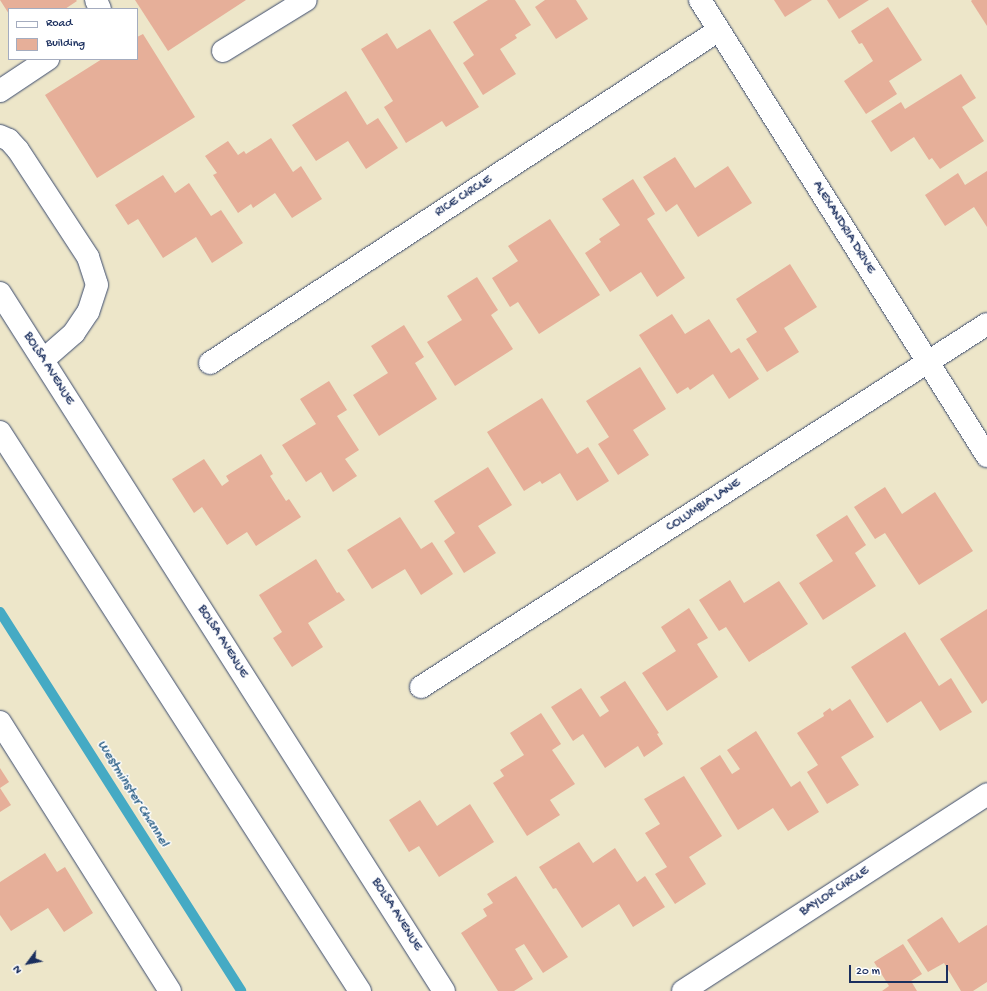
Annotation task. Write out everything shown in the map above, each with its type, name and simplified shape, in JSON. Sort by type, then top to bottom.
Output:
[{"type":"street","points":[[223,51],[306,0]]},
{"type":"street","name":"ALEXANDRIA DRIVE","points":[[700,0],[987,456]]},
{"type":"street","name":"RICE CIRCLE","points":[[210,363],[718,30]]},
{"type":"street","points":[[0,91],[46,60]]},
{"type":"street","points":[[0,136],[9,140],[31,170],[88,257],[97,284],[88,312],[74,333],[43,360]]},
{"type":"street","name":"BOLSA AVENUE","points":[[0,293],[444,991]]},
{"type":"street","name":"COLUMBIA LANE","points":[[421,687],[987,324]]},
{"type":"street","points":[[0,432],[360,991]]},
{"type":"street","points":[[0,722],[170,991]]},
{"type":"street","name":"BAYLOR CIRCLE","points":[[683,991],[987,794]]},
{"type":"building","points":[[0,0],[77,1],[66,8],[8,8],[8,12]]},
{"type":"building","points":[[135,0],[246,0],[168,51]]},
{"type":"building","points":[[488,0],[515,0],[531,25],[515,35],[517,38],[500,49],[516,74],[483,95],[463,63],[474,55],[453,22]]},
{"type":"building","points":[[545,0],[576,0],[588,19],[556,39],[535,7]]},
{"type":"building","points":[[774,0],[812,0],[785,17]]},
{"type":"building","points":[[827,0],[869,0],[839,19]]},
{"type":"building","points":[[987,0],[987,26],[971,1]]},
{"type":"building","points":[[888,7],[922,60],[889,81],[897,94],[866,114],[844,81],[873,61],[862,43],[859,44],[851,31]]},
{"type":"building","points":[[430,29],[479,107],[446,127],[442,121],[406,143],[384,107],[393,101],[361,49],[387,33],[397,49]]},
{"type":"building","points":[[143,34],[195,117],[97,178],[45,95],[100,60],[138,60],[138,36]]},
{"type":"building","points":[[961,74],[976,98],[962,107],[984,141],[940,169],[932,158],[929,160],[914,137],[891,152],[871,121],[901,102],[905,109]]},
{"type":"building","points":[[346,91],[367,125],[378,118],[398,148],[366,169],[348,141],[316,161],[292,125]]},
{"type":"building","points":[[271,138],[293,172],[301,166],[322,199],[292,218],[275,193],[253,208],[251,204],[238,213],[213,175],[217,173],[205,156],[228,141],[238,155],[244,151],[246,154]]},
{"type":"building","points":[[675,157],[695,188],[728,166],[752,203],[698,237],[677,204],[666,212],[643,177]]},
{"type":"building","points":[[987,171],[987,227],[974,207],[945,226],[925,195],[958,173],[965,185]]},
{"type":"building","points":[[163,175],[175,193],[189,183],[211,216],[221,210],[243,243],[212,263],[196,237],[163,258],[138,219],[128,225],[115,205]]},
{"type":"building","points":[[633,179],[655,214],[647,219],[685,278],[657,297],[641,272],[610,292],[585,253],[601,242],[599,239],[620,225],[602,199]]},
{"type":"building","points":[[550,219],[600,295],[539,334],[518,302],[510,307],[492,278],[518,261],[508,246]]},
{"type":"building","points":[[790,264],[817,307],[784,328],[799,352],[767,372],[746,339],[757,332],[736,299]]},
{"type":"building","points":[[477,277],[498,310],[491,315],[513,349],[455,386],[427,342],[462,320],[447,296]]},
{"type":"building","points":[[672,314],[685,334],[709,319],[731,353],[739,348],[759,379],[729,399],[713,374],[690,390],[688,387],[677,394],[639,335]]},
{"type":"building","points":[[404,325],[424,357],[415,363],[437,399],[379,436],[353,395],[388,373],[371,346]]},
{"type":"building","points":[[640,367],[666,409],[633,430],[649,455],[618,475],[598,444],[609,437],[586,401]]},
{"type":"building","points":[[329,381],[347,410],[337,416],[359,450],[345,459],[357,476],[333,492],[321,472],[306,482],[282,445],[316,424],[300,399]]},
{"type":"building","points":[[542,398],[577,454],[588,447],[609,481],[577,501],[560,473],[542,484],[540,481],[524,491],[487,432]]},
{"type":"building","points":[[261,454],[273,474],[270,476],[286,501],[289,499],[301,517],[256,546],[247,532],[227,545],[202,507],[194,513],[172,479],[204,459],[222,486],[229,481],[226,476]]},
{"type":"building","points":[[488,467],[512,505],[478,526],[496,553],[464,573],[444,541],[455,533],[434,501]]},
{"type":"building","points":[[885,487],[902,514],[935,492],[973,551],[919,585],[885,533],[875,539],[854,507]]},
{"type":"building","points":[[847,515],[866,545],[855,553],[876,586],[823,620],[799,583],[833,561],[816,535]]},
{"type":"building","points":[[400,517],[421,549],[432,542],[453,574],[421,595],[405,569],[372,589],[347,550]]},
{"type":"building","points":[[316,559],[337,593],[339,592],[345,600],[308,623],[323,647],[292,667],[273,638],[282,632],[259,595]]},
{"type":"building","points":[[730,580],[744,603],[779,581],[808,624],[749,662],[726,627],[719,631],[699,600]]},
{"type":"building","points":[[689,608],[708,638],[697,644],[718,677],[667,711],[642,673],[676,651],[661,627]]},
{"type":"building","points":[[987,609],[987,700],[982,704],[940,639]]},
{"type":"building","points":[[905,632],[939,686],[951,678],[972,712],[940,731],[921,701],[887,723],[851,667]]},
{"type":"building","points":[[625,681],[659,733],[657,734],[663,744],[644,757],[638,746],[605,768],[583,734],[573,741],[551,707],[581,688],[600,717],[609,711],[600,697]]},
{"type":"building","points":[[850,699],[874,737],[841,757],[859,785],[827,804],[807,772],[818,765],[797,733],[824,716],[823,713],[830,708],[832,711]]},
{"type":"building","points":[[541,713],[561,744],[552,750],[575,784],[550,800],[560,815],[527,836],[493,783],[504,776],[500,770],[524,755],[510,733]]},
{"type":"building","points":[[756,731],[791,787],[800,781],[819,812],[788,831],[773,808],[738,830],[700,768],[720,755],[732,774],[740,769],[727,750]]},
{"type":"building","points":[[0,768],[9,782],[0,788]]},
{"type":"building","points":[[684,776],[722,836],[689,857],[706,884],[675,904],[655,874],[667,867],[645,833],[660,824],[644,799]]},
{"type":"building","points":[[0,788],[11,805],[0,812]]},
{"type":"building","points":[[420,800],[437,826],[470,804],[494,842],[439,877],[419,846],[409,852],[389,820]]},
{"type":"building","points":[[579,842],[593,863],[615,848],[637,882],[645,876],[665,907],[633,927],[619,904],[582,928],[556,888],[553,889],[539,867]]},
{"type":"building","points":[[45,853],[57,872],[65,867],[93,913],[64,932],[48,908],[11,931],[0,915],[0,882]]},
{"type":"building","points":[[516,876],[568,957],[543,973],[524,944],[515,949],[533,979],[514,991],[498,991],[461,933],[487,916],[483,909],[493,903],[487,894]]},
{"type":"building","points":[[942,917],[959,943],[987,925],[987,982],[973,991],[961,991],[944,963],[928,972],[907,940]]},
{"type":"building","points":[[903,944],[922,974],[911,981],[917,991],[882,991],[889,986],[874,962]]},
{"type":"waterway","name":"Westminster Channel","points":[[0,612],[241,991]]}]
